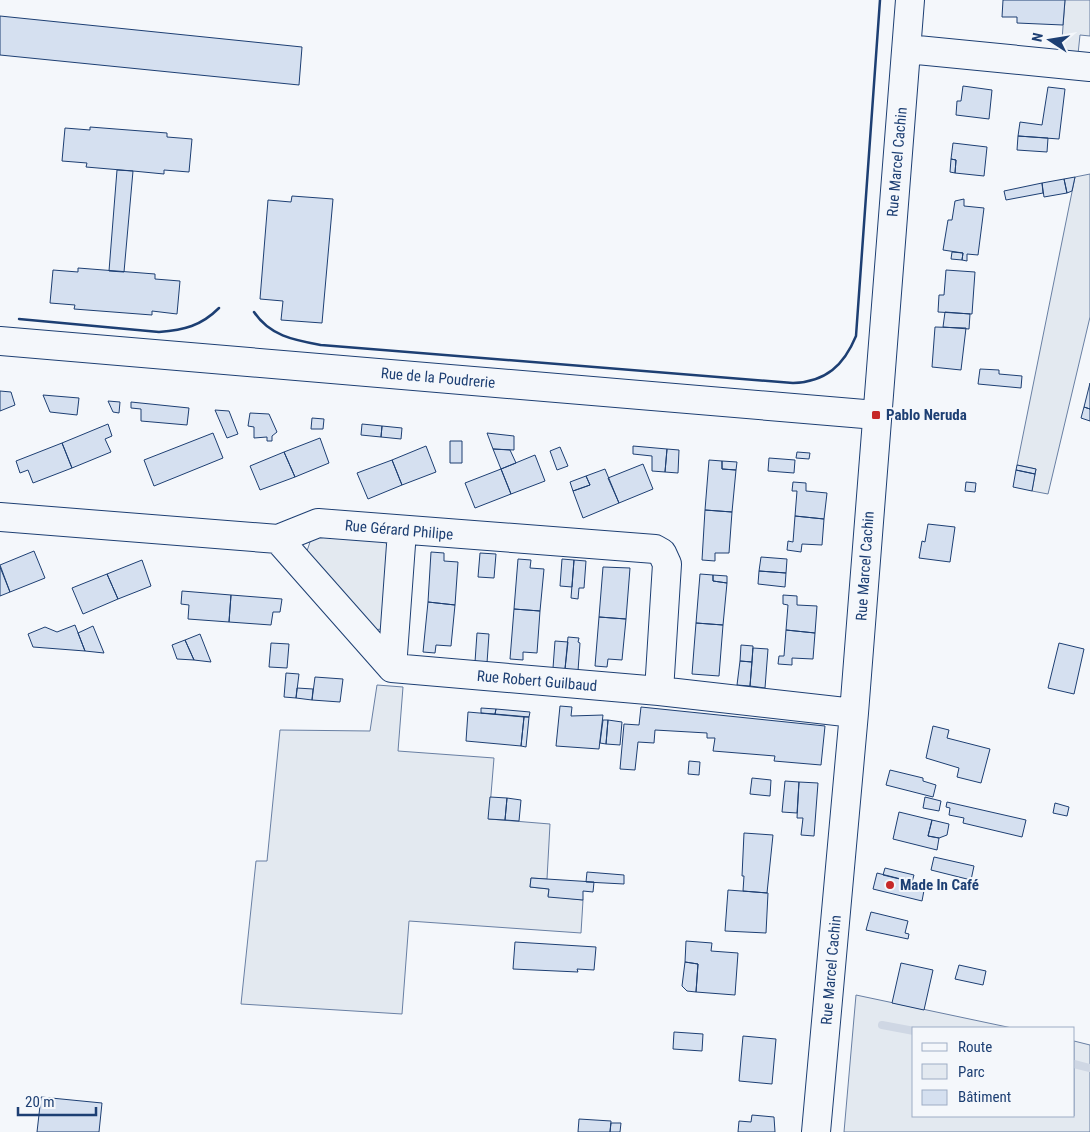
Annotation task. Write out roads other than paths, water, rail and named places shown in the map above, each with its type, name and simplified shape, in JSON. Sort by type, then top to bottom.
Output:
[{"type":"street","name":"Rue Marcel Cachin","points":[[816,1132],[854,713],[910,0]]},
{"type":"street","points":[[907,49],[1090,67]]},
{"type":"street","name":"Rue de la Poudrerie","points":[[0,341],[876,415]]},
{"type":"street","name":"Rue Gérard Philipe","points":[[0,517],[278,539],[318,523],[658,551],[667,564],[659,691]]},
{"type":"street","points":[[392,668],[402,531]]},
{"type":"street","points":[[278,539],[392,668]]},
{"type":"street","name":"Rue Robert Guilbaud","points":[[392,668],[659,691],[854,713]]},
{"type":"waterway","points":[[882,1025],[912,1031]]},
{"type":"waterway","points":[[1075,1064],[1090,1068]]},
{"type":"place","name":"Pablo Neruda","points":[[876,415]]},
{"type":"place","name":"Made In Café","points":[[890,885]]}]
